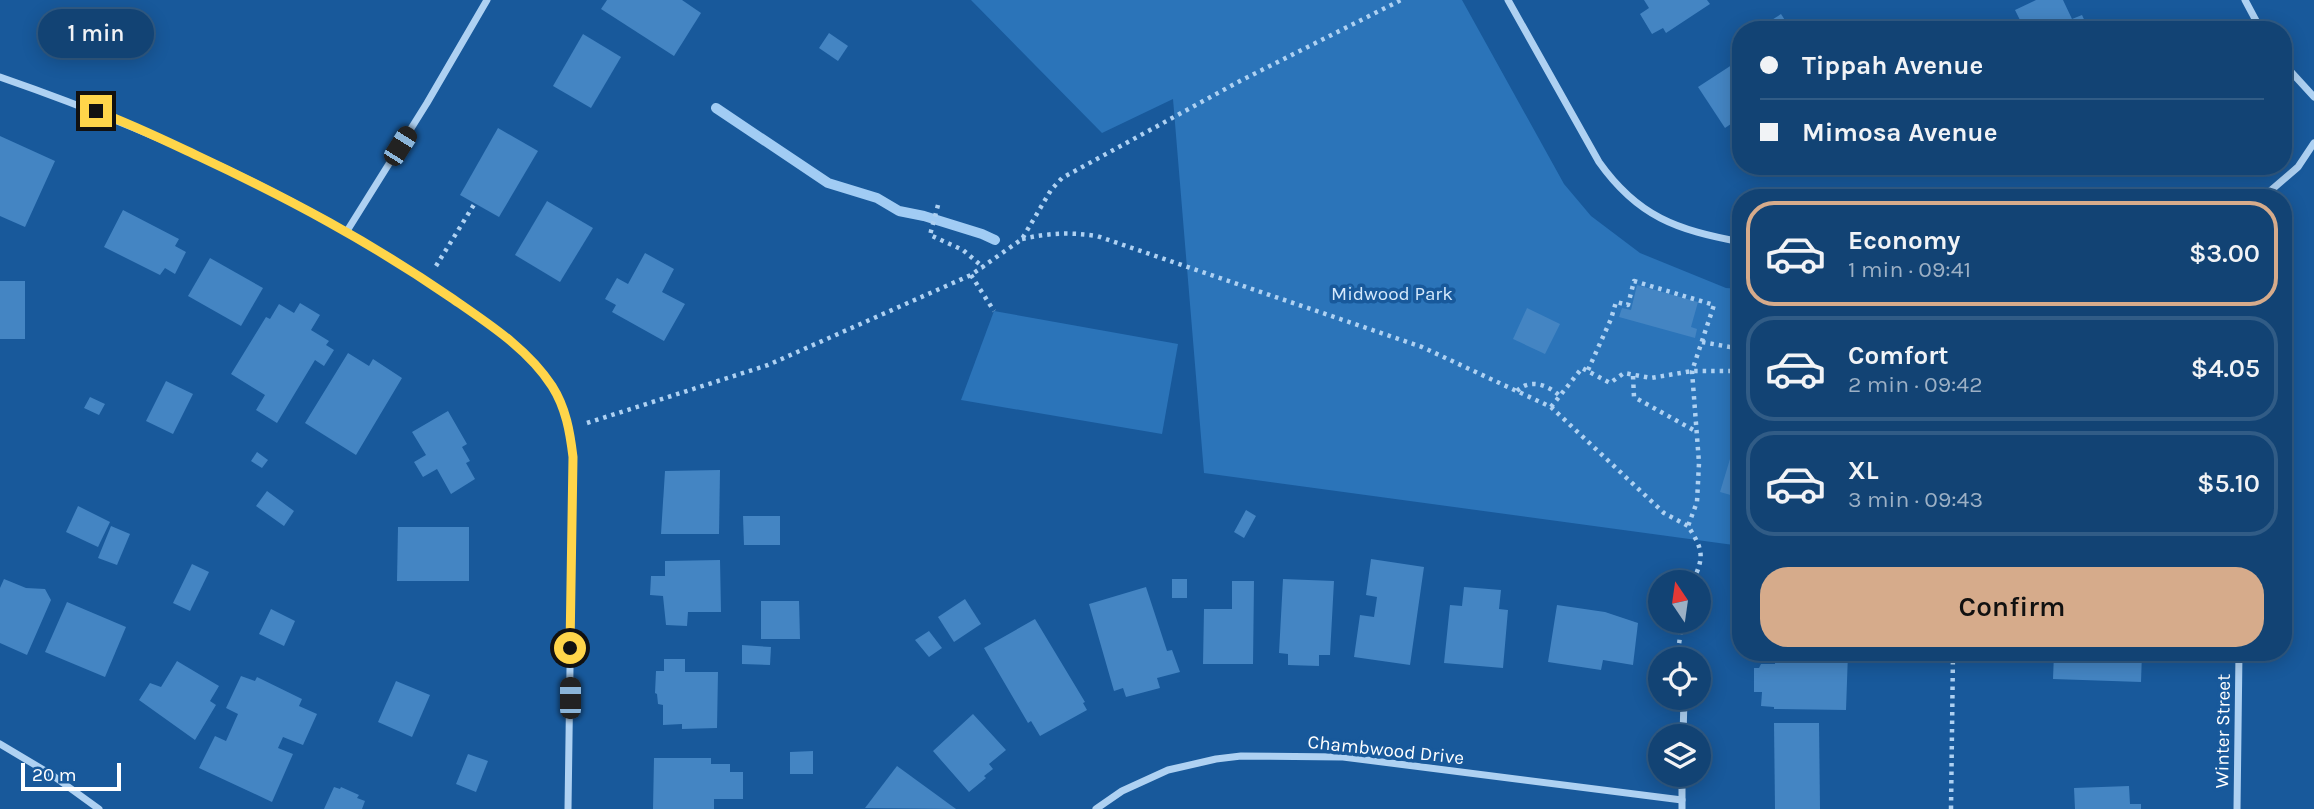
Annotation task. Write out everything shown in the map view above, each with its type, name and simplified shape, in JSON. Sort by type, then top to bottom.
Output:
[{"type":"street","points":[[348,230],[487,0]]},
{"type":"street","points":[[1508,0],[1610,178],[1658,218],[1697,234],[1732,240]]},
{"type":"street","points":[[2245,0],[2256,21]]},
{"type":"street","points":[[2292,73],[2314,97]]},
{"type":"street","points":[[0,77],[127,123],[276,192],[348,230],[499,332],[531,359],[553,387],[569,428],[573,472],[568,809]]},
{"type":"street","points":[[2292,172],[2314,143]]},
{"type":"street","points":[[2272,189],[2289,175]]},
{"type":"street","name":"Winter Street","points":[[2237,809],[2239,661]]},
{"type":"street","points":[[0,744],[52,775],[99,809]]},
{"type":"street","name":"Chambwood Drive","points":[[1097,809],[1122,791],[1168,770],[1216,758],[1252,756],[1343,757],[1682,805],[1682,787]]},
{"type":"path","points":[[569,428],[768,365],[971,275],[1022,239],[1051,190],[1062,178],[1240,82],[1401,0]]},
{"type":"path","points":[[426,281],[475,203]]},
{"type":"path","points":[[938,205],[930,234],[963,250],[984,268]]},
{"type":"path","points":[[1022,239],[1046,233],[1072,232],[1097,236],[1422,346],[1550,407],[1664,513],[1688,526],[1701,547],[1698,570]]},
{"type":"path","points":[[971,275],[994,312]]},
{"type":"path","points":[[1588,370],[1616,302],[1628,305],[1634,281],[1714,305],[1692,371],[1699,463],[1697,502],[1688,526]]},
{"type":"path","points":[[1702,342],[1732,347]]},
{"type":"path","points":[[1550,407],[1582,368],[1610,383],[1624,373],[1651,378],[1692,371],[1732,371]]},
{"type":"path","points":[[1633,376],[1634,397],[1697,432]]},
{"type":"path","points":[[1517,391],[1521,387],[1540,384],[1550,387],[1560,396]]},
{"type":"path","points":[[1951,809],[1953,661]]},
{"type":"green space","name":"Midwood Park","points":[[971,0],[1462,0],[1564,184],[1591,216],[1640,253],[1732,288],[1732,545],[1204,473],[1173,99],[1102,133]]},
{"type":"green space","points":[[994,311],[1178,344],[1162,434],[961,400]]},
{"type":"building","points":[[607,0],[682,0],[701,13],[674,56],[601,9]]},
{"type":"building","points":[[1644,0],[1707,0],[1710,4],[1666,33],[1663,28],[1652,34],[1640,14],[1649,8]]},
{"type":"building","points":[[2036,0],[2063,0],[2072,19],[2082,15],[2085,21],[2020,21],[2015,10]]},
{"type":"building","points":[[1781,14],[1786,21],[1770,21]]},
{"type":"building","points":[[829,33],[848,46],[838,61],[819,48]]},
{"type":"building","points":[[583,34],[621,57],[591,108],[553,86]]},
{"type":"building","points":[[1732,65],[1732,123],[1725,128],[1698,87]]},
{"type":"building","points":[[498,128],[538,151],[499,217],[460,195]]},
{"type":"building","points":[[0,136],[55,161],[25,227],[0,216]]},
{"type":"building","points":[[547,201],[593,228],[560,282],[515,255]]},
{"type":"building","points":[[123,210],[179,239],[175,246],[186,252],[175,274],[165,268],[160,275],[104,247]]},
{"type":"building","points":[[645,253],[674,269],[662,292],[685,304],[664,341],[612,312],[616,305],[605,299],[617,278],[628,284]]},
{"type":"building","points":[[210,258],[263,288],[241,326],[188,296]]},
{"type":"building","points":[[0,281],[25,281],[25,339],[0,339]]},
{"type":"building","points":[[1637,285],[1698,302],[1691,327],[1697,329],[1695,338],[1619,317],[1622,308],[1631,310]]},
{"type":"building","points":[[300,303],[320,315],[311,330],[329,341],[326,345],[334,350],[324,366],[315,360],[277,423],[256,410],[265,395],[231,374],[266,317],[270,319],[279,304],[294,313]]},
{"type":"building","points":[[1527,308],[1560,324],[1545,354],[1513,339]]},
{"type":"building","points":[[348,353],[369,366],[373,359],[402,378],[356,455],[305,423]]},
{"type":"building","points":[[166,381],[193,394],[173,434],[146,421]]},
{"type":"building","points":[[90,397],[105,404],[99,415],[84,408]]},
{"type":"building","points":[[448,411],[467,444],[462,447],[470,461],[466,463],[475,479],[451,494],[437,469],[423,477],[414,462],[426,455],[412,432]]},
{"type":"building","points":[[257,452],[268,460],[262,468],[251,461]]},
{"type":"building","points":[[1730,459],[1732,460],[1732,495],[1720,492]]},
{"type":"building","points":[[720,470],[719,534],[661,534],[665,471]]},
{"type":"building","points":[[267,491],[294,511],[284,526],[256,506]]},
{"type":"building","points":[[78,506],[110,522],[98,547],[66,532]]},
{"type":"building","points":[[1246,510],[1256,516],[1244,538],[1234,532]]},
{"type":"building","points":[[743,516],[780,516],[780,545],[744,545]]},
{"type":"building","points":[[111,526],[130,534],[117,565],[98,558]]},
{"type":"building","points":[[398,527],[469,527],[469,581],[397,581]]},
{"type":"building","points":[[1371,559],[1424,567],[1410,665],[1354,657],[1360,615],[1374,617],[1377,597],[1366,595]]},
{"type":"building","points":[[720,560],[721,612],[688,612],[687,626],[666,625],[663,596],[650,595],[651,576],[665,576],[665,561]]},
{"type":"building","points":[[192,564],[209,572],[190,611],[173,603]]},
{"type":"building","points":[[4,579],[26,588],[45,589],[51,600],[27,655],[0,643],[0,588]]},
{"type":"building","points":[[1172,579],[1187,579],[1187,598],[1172,598]]},
{"type":"building","points":[[1283,579],[1334,581],[1330,655],[1319,655],[1319,666],[1288,665],[1288,654],[1279,653]]},
{"type":"building","points":[[1232,581],[1254,581],[1253,664],[1203,664],[1204,609],[1232,609]]},
{"type":"building","points":[[1146,587],[1167,651],[1172,650],[1180,672],[1157,678],[1160,688],[1126,697],[1123,688],[1114,691],[1089,604]]},
{"type":"building","points":[[1464,587],[1501,590],[1499,609],[1508,610],[1503,668],[1444,663],[1450,605],[1462,606]]},
{"type":"building","points":[[965,599],[981,624],[954,642],[938,617]]},
{"type":"building","points":[[761,601],[799,601],[800,639],[761,639]]},
{"type":"building","points":[[67,602],[126,627],[105,677],[45,652]]},
{"type":"building","points":[[1557,605],[1605,612],[1638,623],[1633,665],[1603,660],[1601,670],[1548,662]]},
{"type":"building","points":[[271,609],[295,621],[284,646],[259,634]]},
{"type":"building","points":[[1035,619],[1085,702],[1083,703],[1087,710],[1040,736],[1031,721],[1028,723],[984,648]]},
{"type":"building","points":[[929,631],[942,648],[929,657],[915,640]]},
{"type":"building","points":[[742,645],[771,647],[770,665],[742,664]]},
{"type":"building","points":[[664,659],[685,659],[685,672],[718,672],[717,728],[682,729],[682,724],[663,725],[663,705],[658,704],[655,693],[656,671],[664,671]]},
{"type":"building","points":[[177,661],[219,686],[210,701],[216,705],[195,740],[139,700],[150,683],[161,687]]},
{"type":"building","points":[[1775,661],[1848,661],[1846,710],[1774,709],[1761,706],[1762,692],[1754,692],[1754,668],[1759,668],[1761,664],[1775,664]]},
{"type":"building","points":[[2054,661],[2142,661],[2141,682],[2053,679]]},
{"type":"building","points":[[241,676],[255,681],[257,677],[302,699],[299,706],[317,714],[303,745],[283,737],[278,748],[293,754],[272,802],[199,768],[215,736],[226,741],[238,714],[226,708]]},
{"type":"building","points":[[396,681],[430,695],[412,737],[378,722]]},
{"type":"building","points":[[973,714],[1006,750],[989,764],[993,769],[984,776],[986,778],[969,792],[933,751]]},
{"type":"building","points":[[1774,723],[1819,723],[1820,809],[1775,809]]},
{"type":"building","points":[[813,751],[813,774],[790,774],[790,752]]},
{"type":"building","points":[[468,754],[488,761],[476,792],[456,784]]},
{"type":"building","points":[[654,758],[711,758],[711,764],[730,764],[730,772],[743,772],[743,799],[714,799],[714,809],[653,809]]},
{"type":"building","points":[[897,766],[956,809],[865,808]]},
{"type":"building","points":[[2129,786],[2130,804],[2141,804],[2141,809],[2075,809],[2074,788]]},
{"type":"building","points":[[334,787],[341,787],[359,795],[357,798],[365,801],[362,809],[324,809]]},
{"type":"waterway","points":[[716,108],[828,183],[877,198],[899,211],[924,216],[995,240]]},
{"type":"route","points":[[96,111],[276,192],[348,230],[499,332],[531,359],[553,387],[568,421],[573,457],[570,648]]}]
